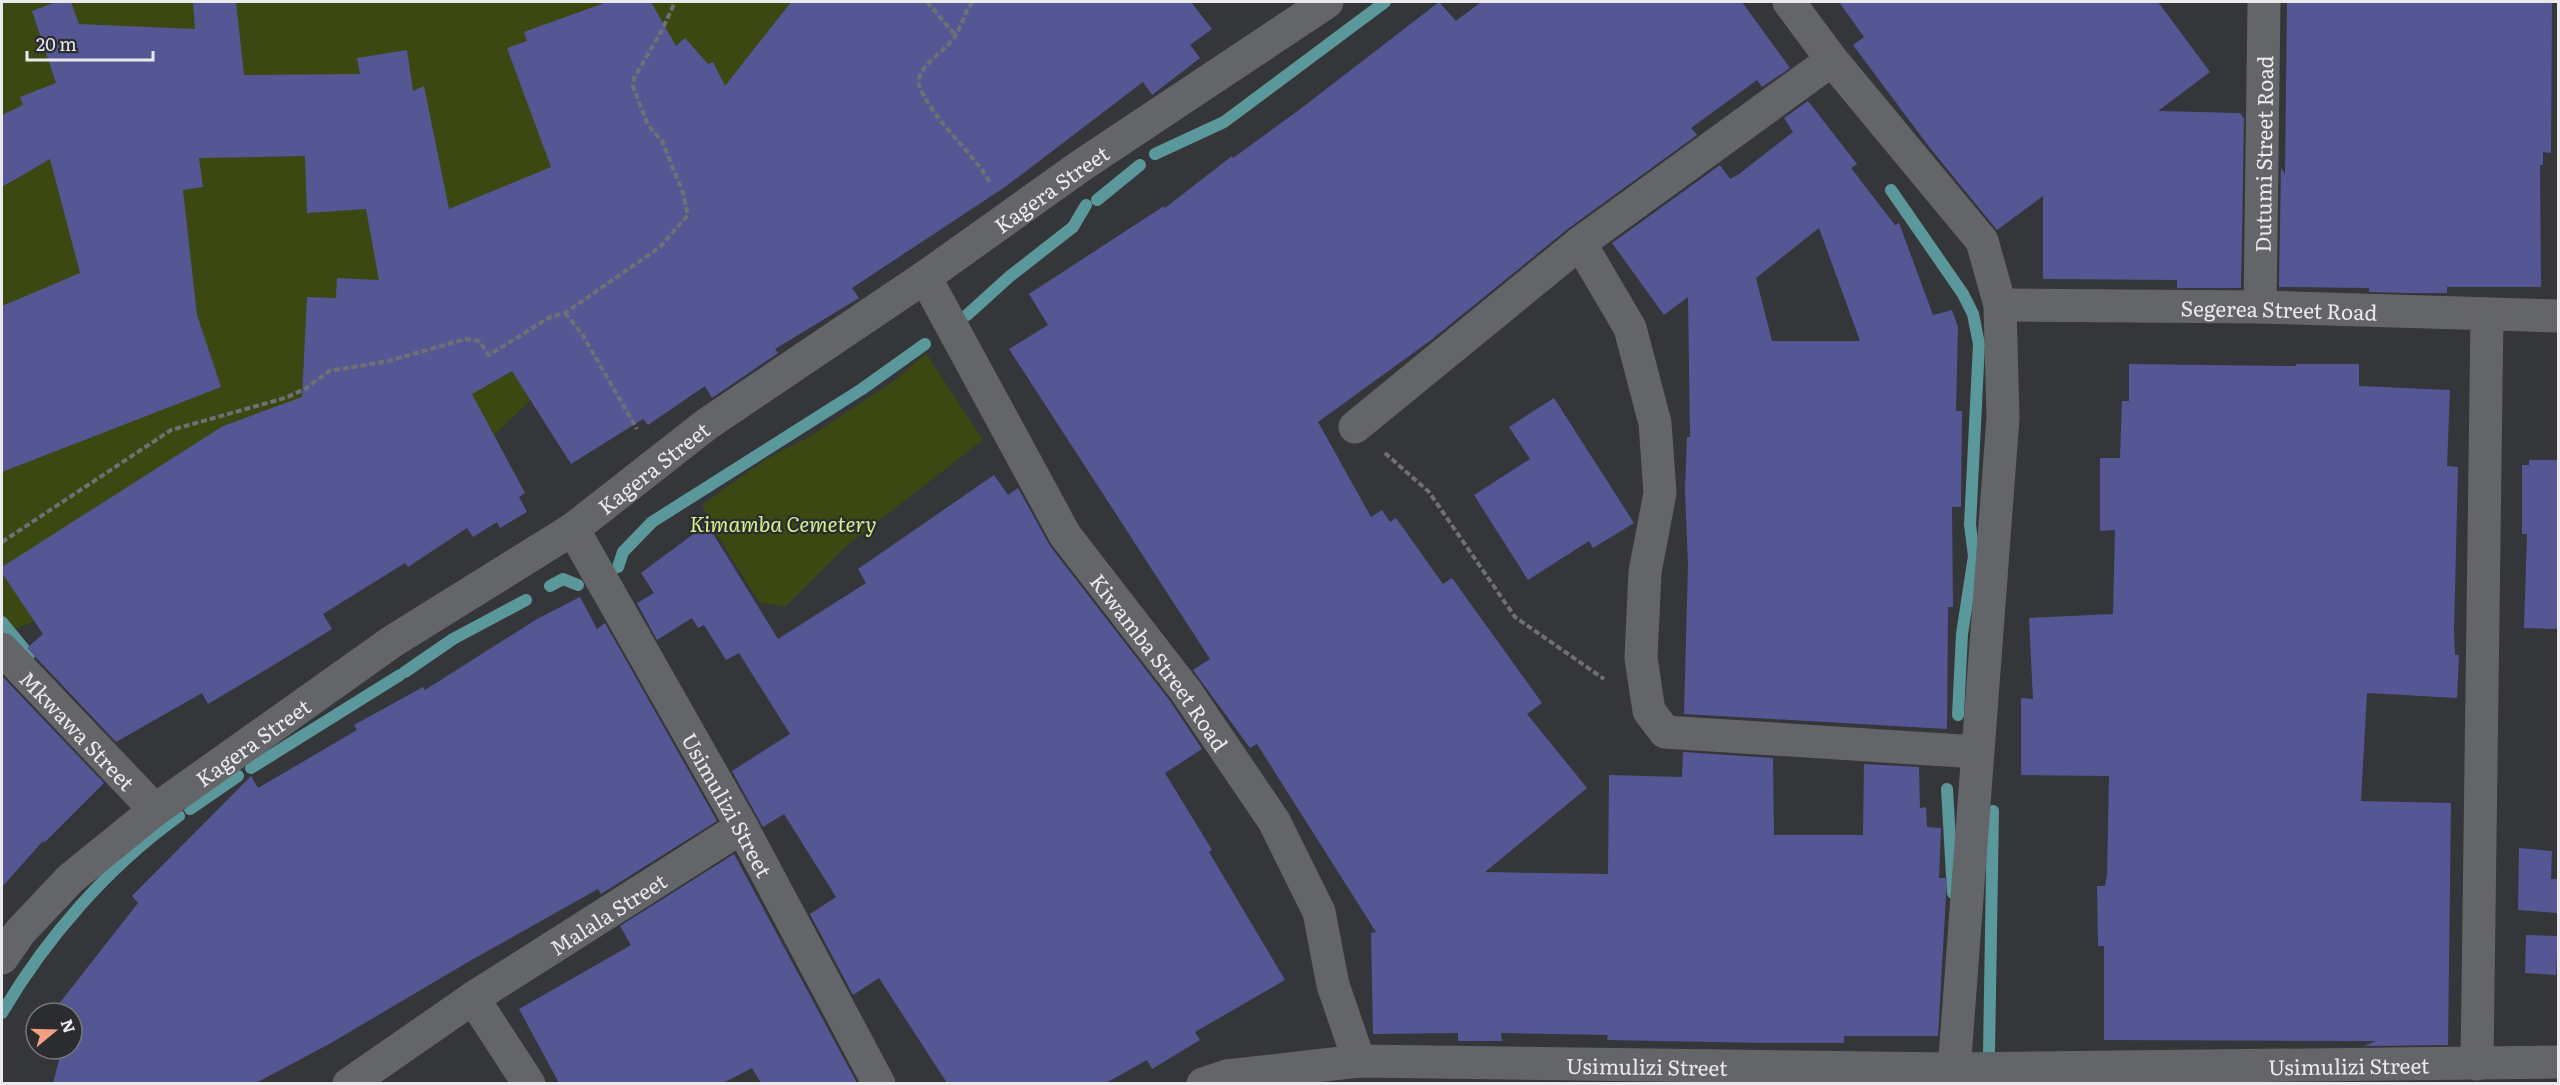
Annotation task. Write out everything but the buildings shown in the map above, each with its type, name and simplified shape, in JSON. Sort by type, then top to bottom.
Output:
[{"type":"street","name":"Kagera Street","points":[[2,958],[20,932],[70,879],[155,810],[393,641],[573,529],[707,424],[926,277],[1082,165],[1328,2]]},
{"type":"street","points":[[1789,2],[1832,60],[1982,241],[2000,305],[2003,418],[1953,1076]]},
{"type":"street","name":"Dutumi Street Road","points":[[2260,307],[2264,2]]},
{"type":"street","points":[[1355,427],[1580,243],[1832,60]]},
{"type":"street","points":[[1580,243],[1630,328],[1655,423],[1660,493],[1645,572],[1641,658],[1649,711],[1665,732],[1977,752]]},
{"type":"street","name":"Kiwamba Street Road","points":[[926,277],[1065,535],[1185,690],[1274,821],[1319,912],[1333,985],[1359,1061]]},
{"type":"street","name":"Segerea Street Road","points":[[2000,305],[2260,307],[2559,316]]},
{"type":"street","points":[[2477,1064],[2487,315]]},
{"type":"street","name":"Usimulizi Street","points":[[573,529],[742,828],[879,1083]]},
{"type":"street","name":"Mkwawa Street","points":[[2,649],[155,810]]},
{"type":"street","name":"Malala Street","points":[[349,1083],[473,998],[742,828]]},
{"type":"street","points":[[473,998],[529,1083]]},
{"type":"street","name":"Usimulizi Street","points":[[1203,1083],[1227,1076],[1359,1061],[1953,1076],[2559,1062]]},
{"type":"path","points":[[2,542],[171,430],[285,398],[305,389],[329,371],[398,359],[466,339],[479,341],[489,355],[550,317],[565,313],[660,247],[688,215],[683,194],[662,141],[648,125],[633,87],[634,78],[675,2]]},
{"type":"path","points":[[927,2],[956,36]]},
{"type":"path","points":[[973,2],[966,9],[956,36],[920,72],[918,82],[933,110],[986,175],[1010,217]]},
{"type":"path","points":[[565,313],[582,334],[639,432]]},
{"type":"path","points":[[1355,427],[1429,492],[1515,617],[1649,711]]},
{"type":"green space","points":[[2,2],[936,2],[799,321],[578,354],[486,443],[2,634]]},
{"type":"green space","name":"Kimamba Cemetery","points":[[926,353],[983,440],[845,547],[785,607],[759,602],[713,528],[702,505],[766,459],[809,437],[897,379]]},
{"type":"waterway","points":[[1155,154],[1224,122],[1385,2]]},
{"type":"waterway","points":[[1097,200],[1140,165]]},
{"type":"waterway","points":[[1891,190],[1963,294],[1973,314],[1979,344],[1970,525],[1974,556],[1962,634],[1958,715]]},
{"type":"waterway","points":[[967,315],[1009,277],[1073,227],[1086,205]]},
{"type":"waterway","points":[[618,567],[623,552],[652,522],[862,389],[925,344]]},
{"type":"waterway","points":[[550,586],[563,579],[578,585]]},
{"type":"waterway","points":[[405,672],[453,639],[526,600]]},
{"type":"waterway","points":[[2,622],[29,655]]},
{"type":"waterway","points":[[251,768],[400,675]]},
{"type":"waterway","points":[[190,809],[238,776]]},
{"type":"waterway","points":[[1947,789],[1953,893]]},
{"type":"waterway","points":[[1989,1053],[1993,811]]},
{"type":"waterway","points":[[2,1013],[38,958],[80,906],[128,858],[179,816]]}]
